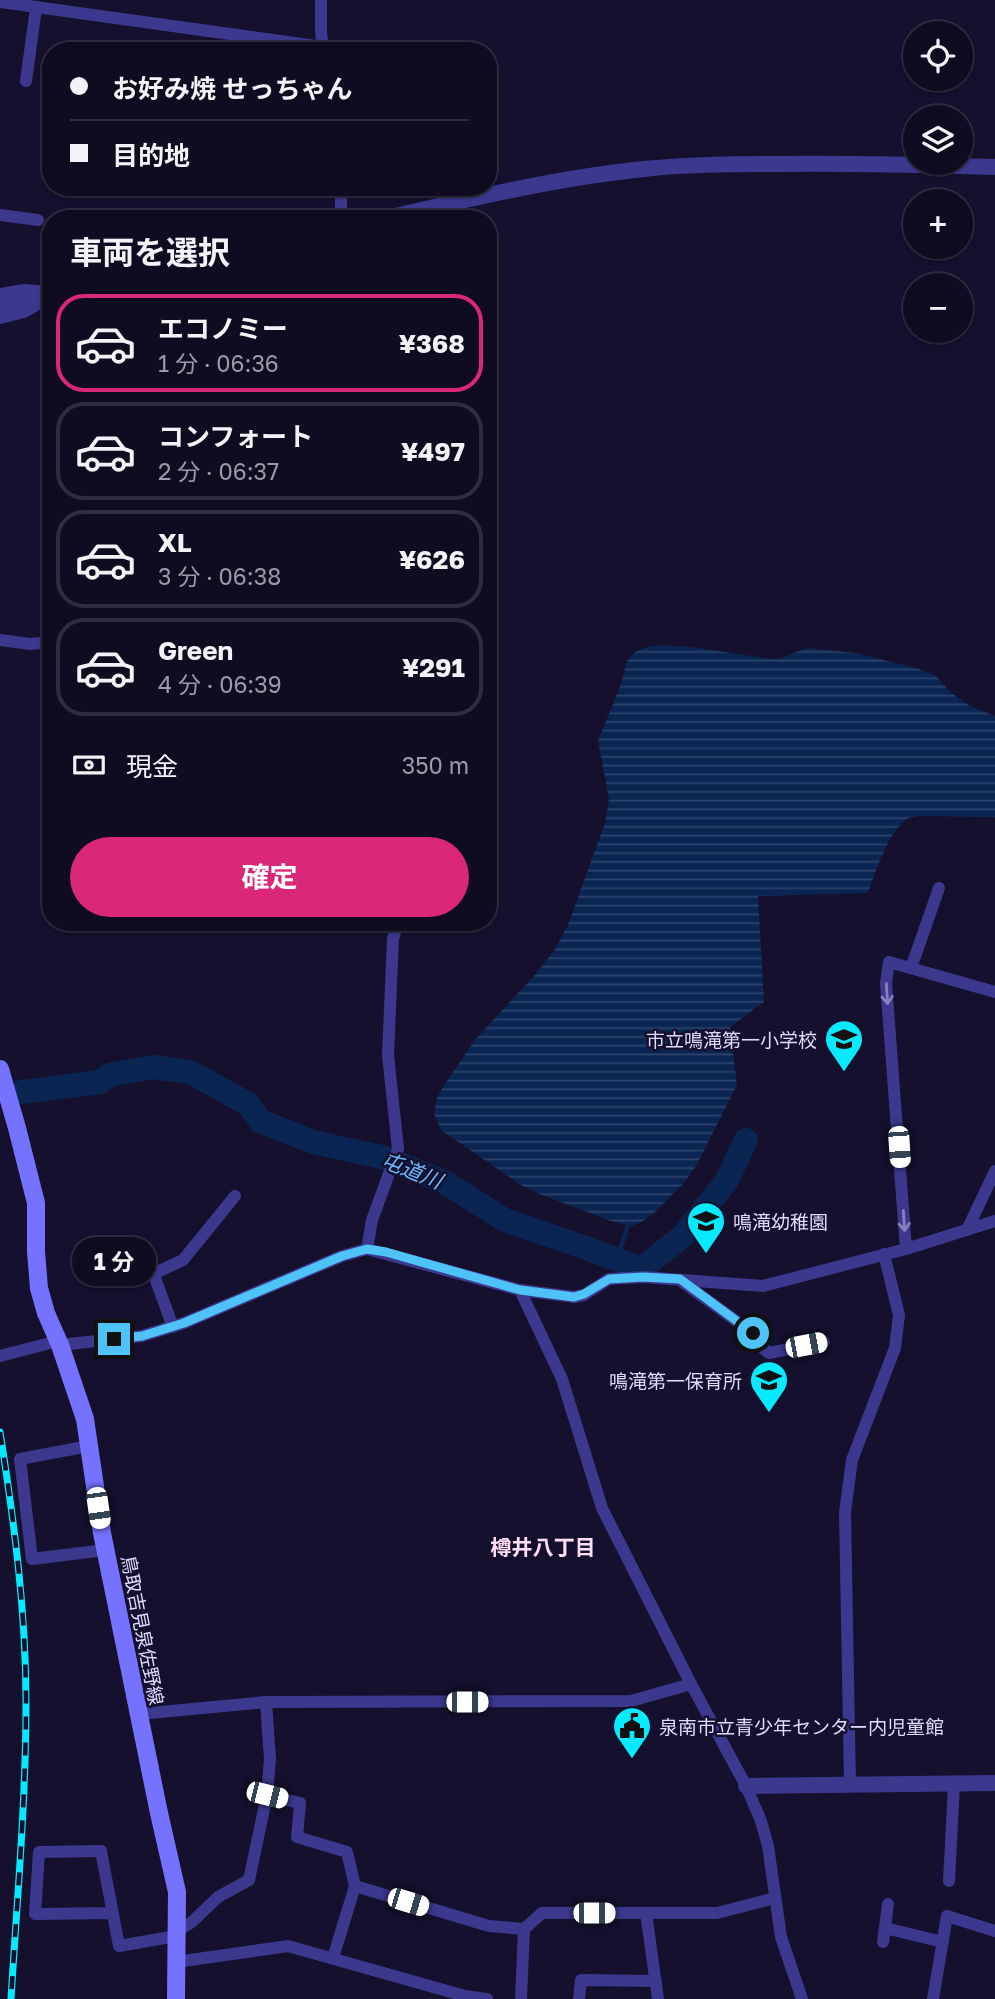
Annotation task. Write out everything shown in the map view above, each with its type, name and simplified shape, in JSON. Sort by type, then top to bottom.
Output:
[{"type":"main road","name":"鳥取吉見泉佐野線","points":[[0,1069],[36,1203],[39,1288],[85,1419],[105,1550],[177,1892],[176,1999]]},
{"type":"street","points":[[321,0],[322,42]]},
{"type":"street","points":[[0,2],[274,42]]},
{"type":"street","points":[[26,81],[36,8]]},
{"type":"street","points":[[497,193],[583,177],[706,164],[843,163],[995,167]]},
{"type":"street","points":[[421,210],[482,196]]},
{"type":"street","points":[[0,215],[38,220]]},
{"type":"street","points":[[0,295],[24,290],[42,293]]},
{"type":"street","points":[[0,307],[42,297]]},
{"type":"street","points":[[0,318],[24,312],[42,301]]},
{"type":"street","points":[[0,640],[42,643]]},
{"type":"street","points":[[911,968],[939,888]]},
{"type":"street","points":[[367,1249],[372,1220],[398,1149],[388,1055],[395,931]]},
{"type":"street","points":[[906,1249],[886,983],[889,962],[995,992]]},
{"type":"street","points":[[967,1230],[995,1171]]},
{"type":"street","points":[[153,1274],[183,1260],[235,1196]]},
{"type":"street","points":[[0,1356],[59,1343],[142,1336],[173,1326],[342,1256],[367,1249],[520,1290],[574,1297],[609,1279],[643,1277],[763,1286],[906,1249],[995,1221]]},
{"type":"street","points":[[850,1785],[845,1512],[852,1460],[895,1348],[899,1315],[884,1254]]},
{"type":"street","points":[[147,1256],[173,1326]]},
{"type":"street","points":[[680,1279],[753,1333],[756,1342],[769,1353],[824,1342]]},
{"type":"street","points":[[520,1290],[562,1379],[602,1508],[746,1786],[761,1821],[768,1846],[781,1937],[802,1999]]},
{"type":"street","points":[[89,1446],[20,1459],[32,1559],[105,1550]]},
{"type":"street","points":[[139,1714],[266,1702],[631,1701],[691,1684]]},
{"type":"street","points":[[113,1913],[35,1913],[39,1852],[101,1851],[113,1913],[119,1946],[176,1934],[218,1897],[249,1880],[267,1795],[270,1759],[266,1702]]},
{"type":"street","points":[[746,1786],[995,1783]]},
{"type":"street","points":[[949,1881],[954,1784]]},
{"type":"street","points":[[267,1795],[300,1803],[297,1837],[347,1852],[355,1886],[333,1958]]},
{"type":"street","points":[[355,1886],[489,1926],[524,1929]]},
{"type":"street","points":[[521,1999],[524,1929],[542,1913],[717,1913],[775,1898]]},
{"type":"street","points":[[883,1942],[888,1904]]},
{"type":"street","points":[[646,1913],[658,1999]]},
{"type":"street","points":[[933,1999],[947,1916],[995,1931]]},
{"type":"street","points":[[885,1928],[943,1942]]},
{"type":"street","points":[[176,1962],[288,1946],[465,1996],[487,1999]]},
{"type":"street","points":[[579,1999],[581,1980],[656,1981]]},
{"type":"water","points":[[660,645],[771,659],[779,659],[807,648],[856,653],[936,676],[950,692],[970,706],[995,716],[995,817],[909,818],[889,841],[868,893],[758,896],[764,1002],[730,1027],[737,1085],[696,1166],[682,1185],[654,1213],[632,1226],[611,1221],[524,1187],[441,1130],[434,1114],[437,1098],[443,1087],[474,1041],[533,977],[554,951],[568,925],[605,823],[609,799],[598,741],[621,684],[627,661],[635,652]]},
{"type":"waterway","name":"屯道川","points":[[22,1092],[100,1082],[109,1075],[153,1067],[190,1072],[248,1104],[260,1121],[313,1142],[386,1158],[446,1183],[505,1220],[641,1269],[683,1236],[727,1180],[746,1140]]},
{"type":"waterway","points":[[617,1259],[628,1225]]},
{"type":"railway","points":[[0,1432],[18,1566],[26,1702],[25,1776],[11,1999]]},
{"type":"place","name":"市立鳴滝第一小学校","points":[[844,1073]]},
{"type":"place","name":"鳴滝幼稚園","points":[[706,1255]]},
{"type":"place","name":"鳴滝第一保育所","points":[[769,1414]]},
{"type":"place","name":"泉南市立青少年センター内児童館","points":[[632,1760]]},
{"type":"district","name":"樽井八丁目","points":[[543,1547]]},
{"type":"route","points":[[114,1339],[142,1336],[184,1323],[342,1256],[367,1249],[520,1290],[574,1297],[609,1279],[680,1279],[753,1333]]}]
